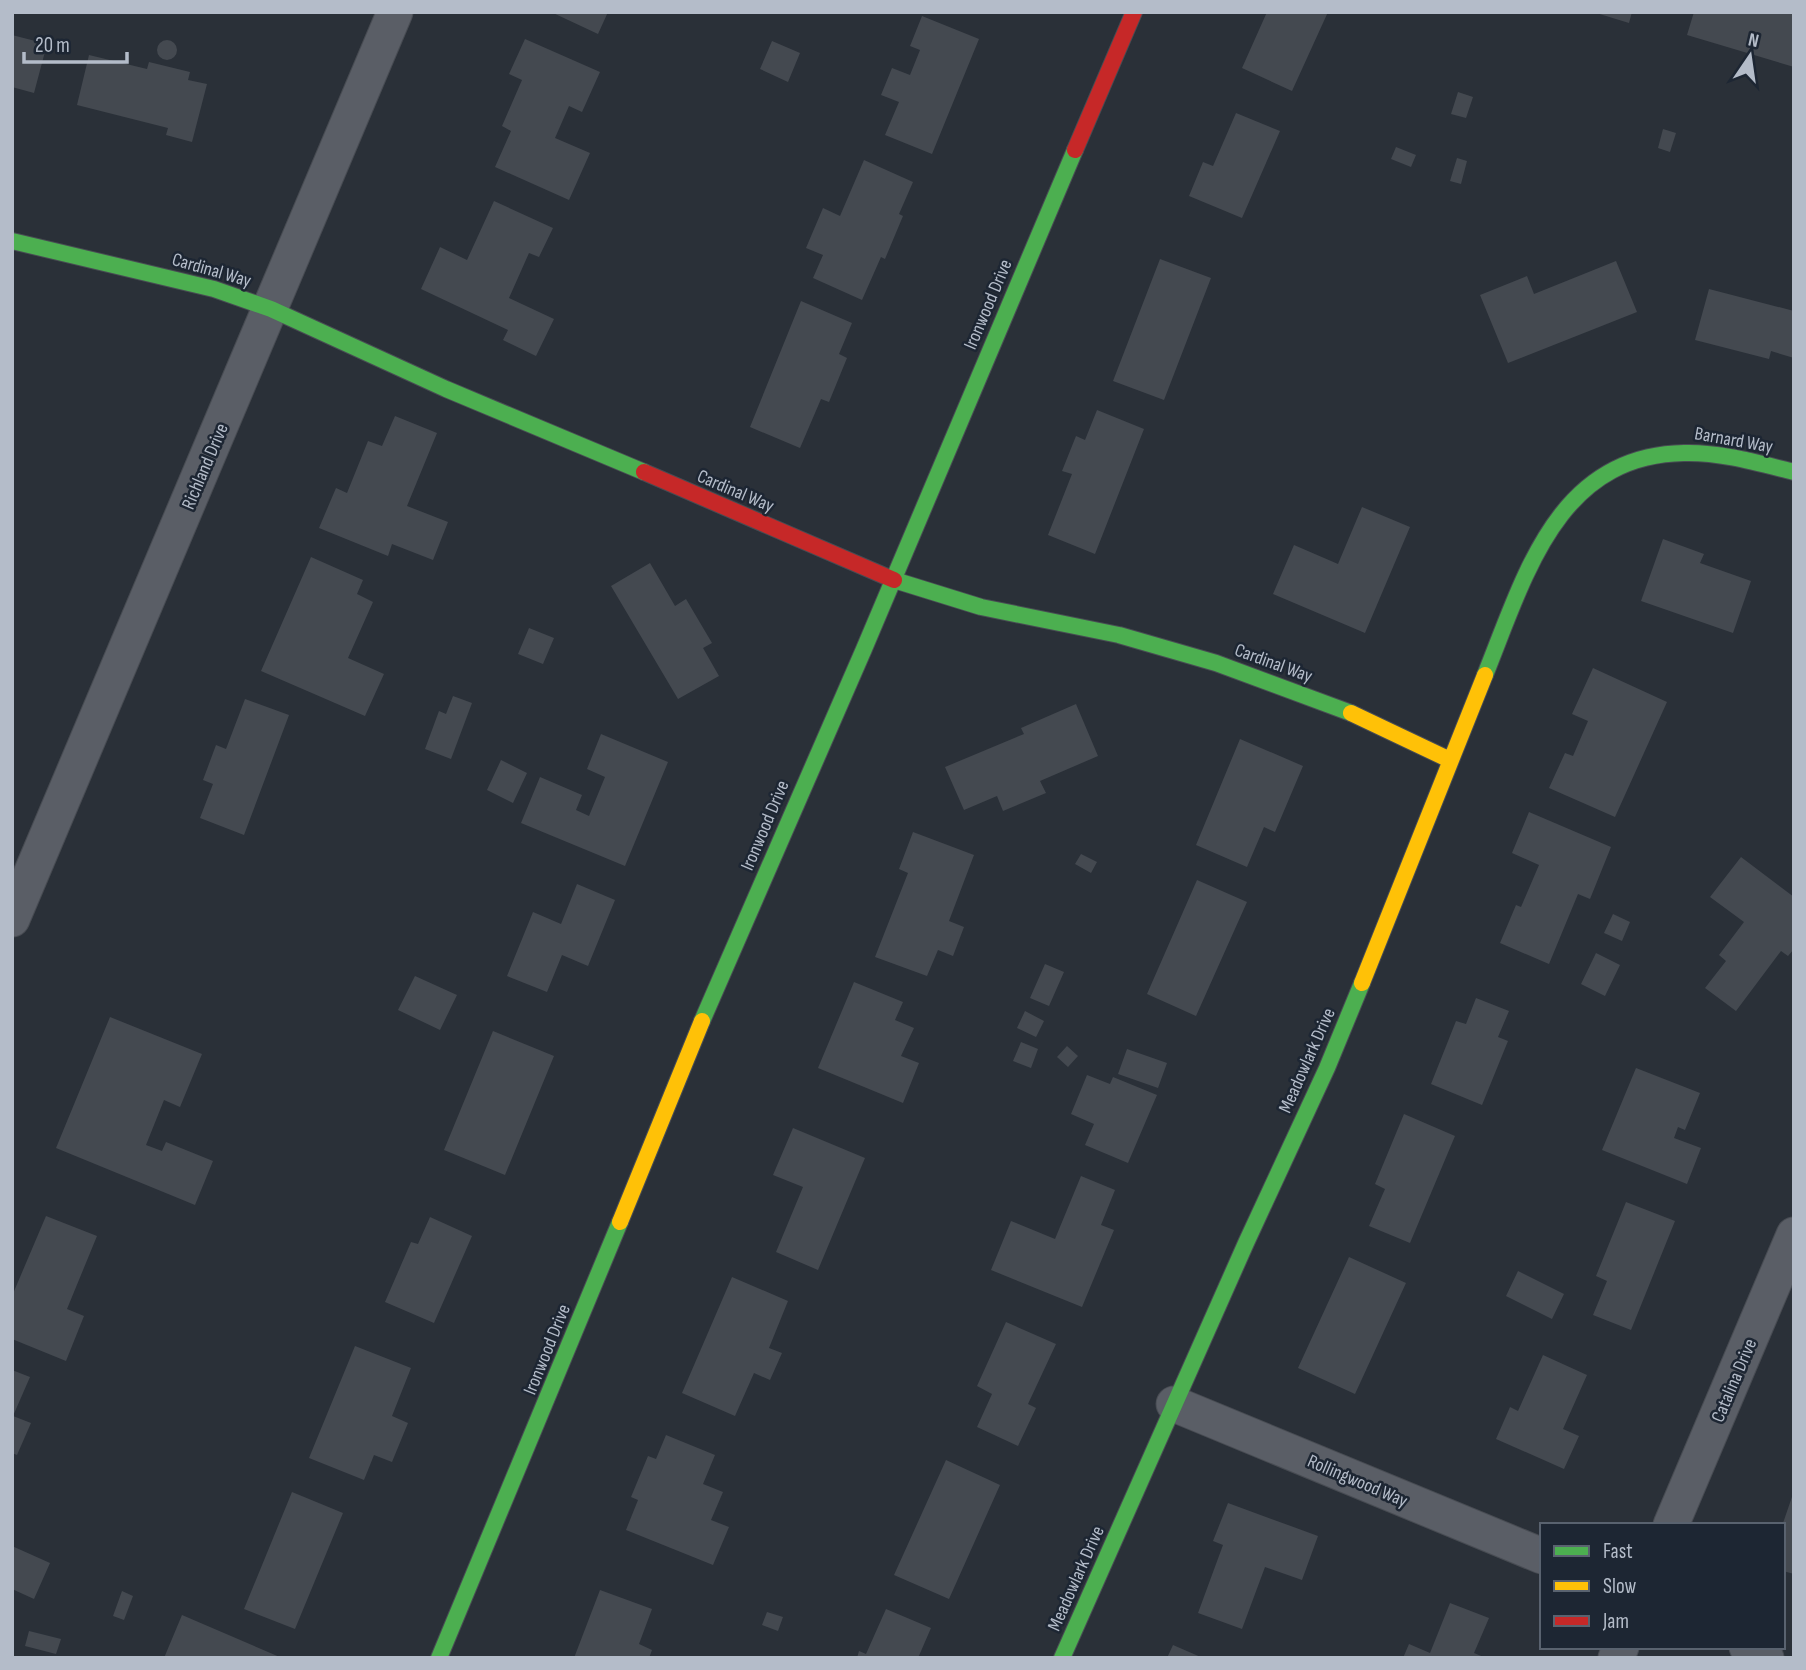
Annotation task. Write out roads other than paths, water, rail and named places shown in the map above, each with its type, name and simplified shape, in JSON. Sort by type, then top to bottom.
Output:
[{"type":"street","name":"Richland Drive","points":[[12,919],[395,12]]},
{"type":"street","name":"Ironwood Drive","points":[[439,1658],[551,1393],[689,1052],[1134,12]]},
{"type":"street","name":"Cardinal Way","points":[[12,242],[214,289],[271,309],[446,389],[893,580],[968,603],[1119,635],[1216,663],[1349,712],[1450,760]]},
{"type":"street","name":"Barnard Way","points":[[1590,484],[1618,466],[1636,459],[1659,453],[1685,451],[1723,455],[1794,472]]},
{"type":"street","name":"Meadowlark Drive","points":[[1062,1658],[1350,1013],[1450,760],[1542,546],[1566,507],[1590,484]]},
{"type":"street","name":"Catalina Drive","points":[[1672,1523],[1794,1235]]},
{"type":"street","name":"Rollingwood Way","points":[[1174,1404],[1540,1555]]},
{"type":"street","points":[[1750,1649],[1766,1658]]}]
